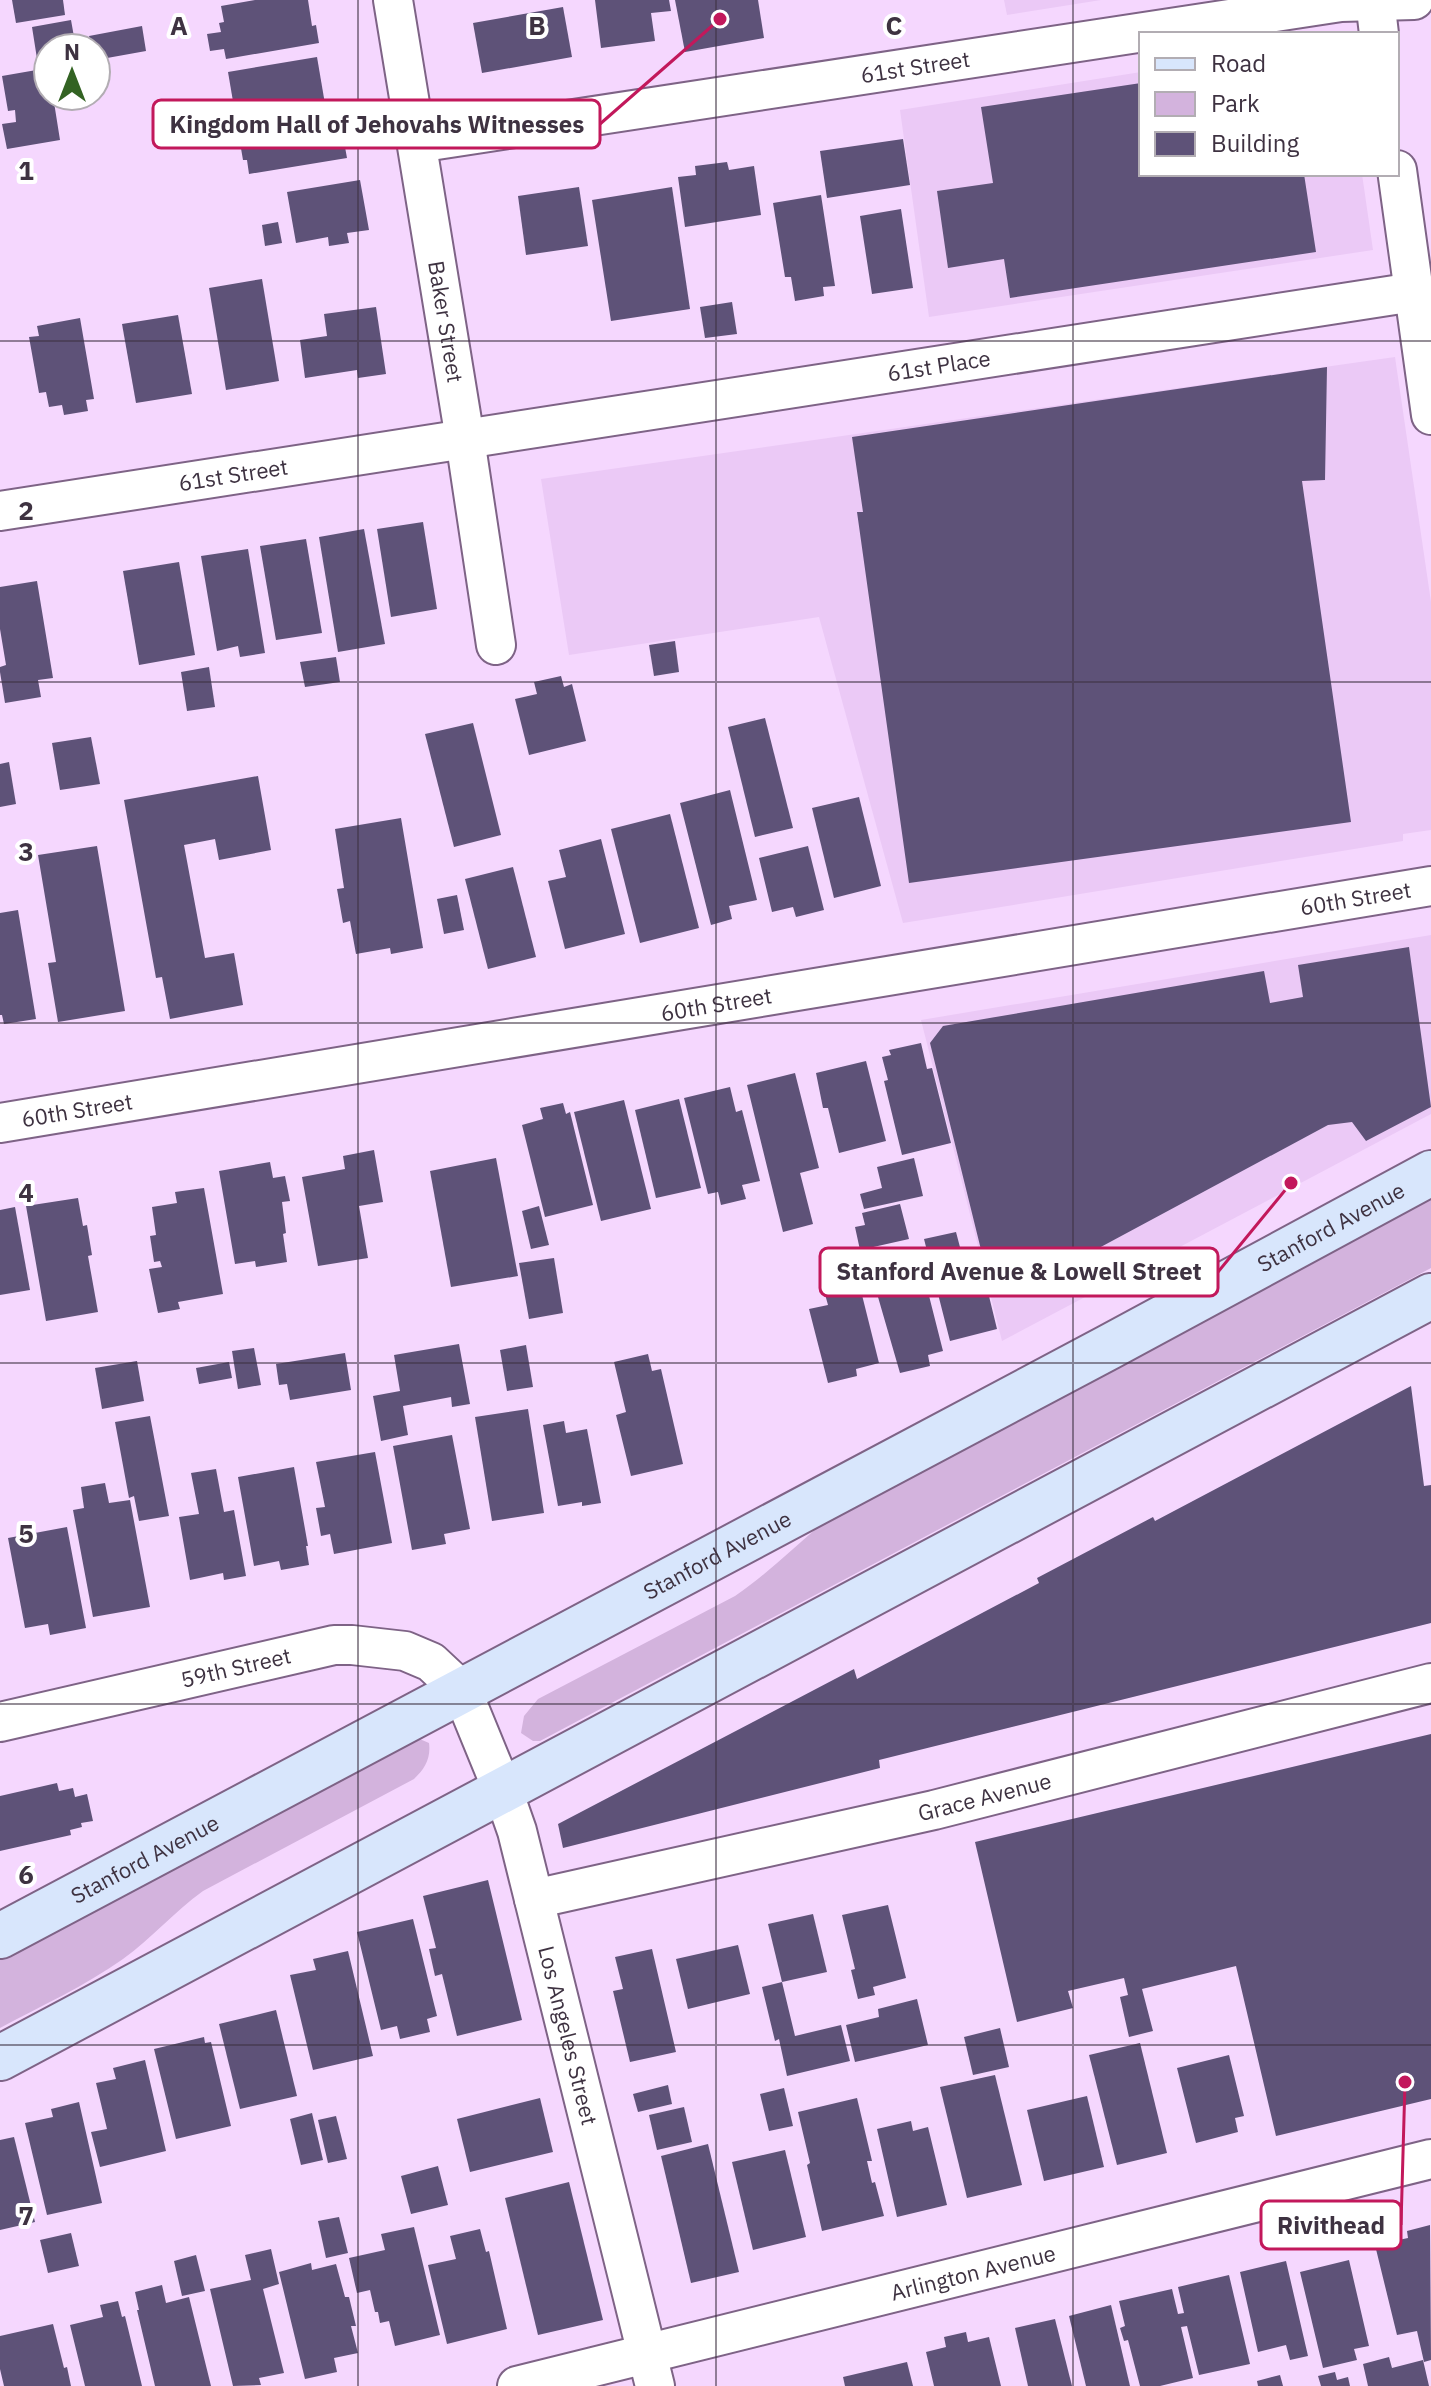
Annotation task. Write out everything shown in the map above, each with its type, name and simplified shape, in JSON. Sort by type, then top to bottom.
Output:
[{"type":"main road","name":"Stanford Avenue","points":[[0,1936],[1431,1173]]},
{"type":"main road","points":[[0,2058],[1431,1296]]},
{"type":"street","name":"Baker Street","points":[[393,0],[496,645]]},
{"type":"street","name":"61st Street","points":[[1144,32],[1341,2],[1376,12],[1414,0]]},
{"type":"street","name":"61st Street","points":[[417,143],[1139,33]]},
{"type":"street","points":[[1398,176],[1431,415]]},
{"type":"street","name":"61st Place","points":[[465,439],[1414,292]]},
{"type":"street","name":"61st Street","points":[[0,511],[465,439]]},
{"type":"street","name":"60th Street","points":[[0,1123],[1431,886]]},
{"type":"street","name":"59th Street","points":[[0,1722],[334,1645],[405,1651],[431,1662],[462,1691]]},
{"type":"street","name":"Grace Avenue","points":[[534,1899],[934,1810],[1431,1683]]},
{"type":"street","name":"Los Angeles Street","points":[[462,1691],[517,1831],[650,2370]]},
{"type":"street","name":"Arlington Avenue","points":[[517,2386],[650,2370],[1431,2159]]},
{"type":"shaded area","points":[[1004,0],[1101,0],[1007,15]]},
{"type":"shaded area","points":[[1139,72],[1139,176],[1362,176],[1373,250],[929,317],[900,110]]},
{"type":"shaded area","points":[[1395,357],[1431,602],[1431,830],[1403,834],[1403,841],[903,923],[819,617],[569,655],[541,479]]},
{"type":"shaded area","points":[[1431,935],[1431,1114],[1002,1341],[921,1020]]},
{"type":"green space","points":[[1431,1195],[1431,1268],[540,1741],[533,1741],[521,1733],[524,1716],[538,1699],[735,1596],[841,1508]]},
{"type":"green space","points":[[415,1737],[429,1743],[429,1754],[414,1779],[203,1891],[134,1951],[108,1969],[0,2028],[0,1955]]},
{"type":"building","points":[[12,0],[63,0],[65,15],[16,23]]},
{"type":"building","points":[[255,0],[308,0],[312,26],[316,25],[319,43],[226,59],[224,49],[210,51],[207,34],[221,32],[219,23],[224,22],[221,6]]},
{"type":"building","points":[[595,0],[669,0],[671,11],[651,13],[655,41],[601,48]]},
{"type":"building","points":[[675,0],[758,0],[764,38],[685,52]]},
{"type":"building","points":[[563,7],[572,57],[482,73],[473,23]]},
{"type":"building","points":[[71,20],[73,32],[33,32],[32,27]]},
{"type":"building","points":[[142,26],[146,51],[112,57],[110,32]]},
{"type":"building","points":[[317,57],[325,104],[236,119],[228,72]]},
{"type":"building","points":[[32,71],[32,112],[56,112],[60,140],[7,149],[2,124],[16,122],[15,110],[8,111],[2,76]]},
{"type":"building","points":[[1139,83],[1139,176],[1304,176],[1316,252],[1010,298],[1004,259],[948,268],[937,191],[993,183],[981,107]]},
{"type":"building","points":[[339,114],[347,158],[249,174],[238,131]]},
{"type":"building","points":[[903,139],[910,185],[827,198],[820,151]]},
{"type":"building","points":[[727,162],[729,170],[754,166],[761,215],[685,227],[678,177],[696,175],[695,166]]},
{"type":"building","points":[[360,180],[369,230],[347,233],[349,243],[329,246],[328,237],[296,243],[287,192]]},
{"type":"building","points":[[579,187],[588,246],[526,255],[518,196]]},
{"type":"building","points":[[672,187],[690,309],[611,321],[592,200]]},
{"type":"building","points":[[821,195],[835,286],[823,287],[824,296],[795,301],[791,277],[785,277],[773,203]]},
{"type":"building","points":[[901,209],[913,288],[872,294],[860,216]]},
{"type":"building","points":[[278,222],[282,243],[265,246],[262,225]]},
{"type":"building","points":[[262,279],[279,381],[226,390],[209,288]]},
{"type":"building","points":[[732,302],[737,334],[705,338],[700,307]]},
{"type":"building","points":[[376,307],[386,374],[358,378],[357,370],[305,378],[300,340],[327,336],[324,314]]},
{"type":"building","points":[[178,315],[192,394],[136,403],[122,324]]},
{"type":"building","points":[[80,318],[94,399],[86,400],[88,411],[64,415],[62,405],[49,407],[46,392],[39,393],[29,337],[39,336],[37,326]]},
{"type":"building","points":[[1327,367],[1325,480],[1302,481],[1351,822],[909,883],[857,512],[863,512],[852,437]]},
{"type":"building","points":[[423,522],[437,609],[391,617],[377,529]]},
{"type":"building","points":[[364,529],[385,644],[338,652],[319,537]]},
{"type":"building","points":[[306,539],[322,633],[276,640],[260,546]]},
{"type":"building","points":[[248,549],[265,653],[240,657],[238,646],[217,651],[201,556]]},
{"type":"building","points":[[179,562],[195,655],[139,665],[123,571]]},
{"type":"building","points":[[37,581],[53,678],[38,680],[41,697],[5,703],[0,672],[0,667],[6,665],[0,629],[0,587]]},
{"type":"building","points":[[675,641],[679,672],[654,676],[649,645]]},
{"type":"building","points":[[336,657],[340,682],[305,687],[300,662]]},
{"type":"building","points":[[209,667],[215,707],[187,711],[181,672]]},
{"type":"building","points":[[561,676],[564,687],[572,684],[586,741],[529,755],[515,699],[537,694],[534,682]]},
{"type":"building","points":[[765,718],[793,828],[755,837],[728,727]]},
{"type":"building","points":[[473,723],[501,835],[454,847],[425,734]]},
{"type":"building","points":[[91,737],[100,784],[60,790],[52,743]]},
{"type":"building","points":[[9,762],[16,804],[0,807],[0,764]]},
{"type":"building","points":[[258,776],[271,850],[219,860],[215,839],[184,845],[205,958],[234,953],[243,1005],[170,1019],[162,977],[156,978],[124,800]]},
{"type":"building","points":[[730,790],[757,900],[729,906],[732,919],[711,925],[680,803]]},
{"type":"building","points":[[859,797],[881,886],[834,898],[812,808]]},
{"type":"building","points":[[670,814],[699,928],[640,943],[611,829]]},
{"type":"building","points":[[401,818],[423,948],[391,954],[390,948],[356,954],[350,921],[343,923],[337,889],[344,888],[335,829]]},
{"type":"building","points":[[601,839],[625,934],[565,949],[548,881],[566,877],[559,850]]},
{"type":"building","points":[[97,846],[125,1011],[58,1022],[48,963],[56,962],[38,855]]},
{"type":"building","points":[[808,846],[824,910],[796,917],[793,907],[772,912],[759,858]]},
{"type":"building","points":[[513,867],[536,957],[488,969],[465,879]]},
{"type":"building","points":[[457,895],[464,930],[444,934],[437,899]]},
{"type":"building","points":[[18,910],[36,1019],[4,1024],[0,1015],[0,913]]},
{"type":"building","points":[[1409,947],[1431,1107],[1366,1141],[1352,1122],[1328,1125],[1084,1256],[987,1274],[930,1043],[943,1026],[1264,971],[1270,1003],[1303,997],[1298,965]]},
{"type":"building","points":[[921,1043],[927,1069],[932,1068],[951,1143],[902,1155],[884,1081],[888,1080],[882,1057],[891,1055],[889,1050]]},
{"type":"building","points":[[866,1061],[886,1141],[839,1153],[828,1108],[823,1108],[816,1073]]},
{"type":"building","points":[[795,1073],[819,1168],[800,1173],[813,1224],[783,1232],[747,1085]]},
{"type":"building","points":[[730,1087],[736,1112],[742,1110],[760,1181],[742,1185],[746,1199],[721,1205],[718,1192],[708,1194],[684,1098]]},
{"type":"building","points":[[679,1099],[701,1188],[656,1198],[635,1110]]},
{"type":"building","points":[[624,1100],[651,1209],[601,1221],[574,1112]]},
{"type":"building","points":[[563,1103],[566,1114],[570,1112],[593,1205],[545,1217],[522,1125],[543,1119],[540,1108]]},
{"type":"building","points":[[374,1150],[383,1202],[359,1206],[368,1258],[318,1266],[302,1177],[345,1169],[343,1156]]},
{"type":"building","points":[[496,1158],[518,1276],[451,1287],[430,1171]]},
{"type":"building","points":[[914,1158],[923,1196],[864,1209],[860,1194],[882,1188],[877,1167]]},
{"type":"building","points":[[270,1162],[273,1178],[285,1176],[290,1201],[282,1202],[287,1262],[256,1267],[255,1261],[235,1264],[219,1171]]},
{"type":"building","points":[[204,1188],[223,1294],[178,1302],[180,1309],[158,1313],[149,1269],[162,1267],[160,1261],[154,1262],[150,1236],[156,1235],[152,1207],[177,1203],[175,1192]]},
{"type":"building","points":[[78,1198],[83,1226],[87,1225],[92,1255],[88,1256],[98,1312],[46,1321],[26,1206]]},
{"type":"building","points":[[900,1204],[909,1239],[860,1250],[855,1227],[865,1225],[862,1213]]},
{"type":"building","points":[[539,1206],[549,1245],[531,1249],[522,1211]]},
{"type":"building","points":[[15,1207],[30,1290],[0,1295],[0,1210]]},
{"type":"building","points":[[956,1232],[961,1251],[977,1247],[997,1329],[950,1341],[924,1239]]},
{"type":"building","points":[[554,1258],[563,1313],[529,1319],[519,1263]]},
{"type":"building","points":[[855,1267],[879,1363],[856,1369],[857,1376],[828,1383],[809,1309],[828,1305],[823,1287],[830,1286],[828,1274]]},
{"type":"building","points":[[926,1284],[943,1351],[928,1355],[930,1366],[900,1373],[878,1297]]},
{"type":"building","points":[[459,1344],[470,1404],[452,1407],[451,1397],[403,1406],[408,1435],[381,1441],[373,1396],[400,1391],[394,1355]]},
{"type":"building","points":[[526,1345],[533,1387],[507,1391],[500,1350]]},
{"type":"building","points":[[254,1348],[261,1385],[238,1389],[232,1351]]},
{"type":"building","points":[[345,1353],[351,1390],[290,1400],[287,1384],[279,1385],[276,1364]]},
{"type":"building","points":[[648,1354],[652,1371],[661,1369],[683,1464],[631,1476],[616,1415],[626,1412],[614,1362]]},
{"type":"building","points":[[137,1361],[144,1401],[102,1409],[95,1368]]},
{"type":"building","points":[[229,1362],[232,1378],[199,1384],[196,1368]]},
{"type":"building","points":[[1411,1386],[1424,1486],[1431,1485],[1431,1623],[879,1760],[880,1768],[563,1848],[558,1824],[854,1669],[857,1679],[1039,1583],[1037,1578],[1153,1517],[1155,1521]]},
{"type":"building","points":[[528,1409],[544,1513],[492,1521],[475,1417]]},
{"type":"building","points":[[150,1416],[169,1516],[139,1521],[134,1496],[129,1498],[115,1422]]},
{"type":"building","points":[[564,1421],[566,1433],[587,1429],[601,1503],[558,1506],[543,1425]]},
{"type":"building","points":[[452,1435],[470,1529],[444,1534],[446,1544],[412,1550],[393,1446]]},
{"type":"building","points":[[375,1452],[392,1543],[334,1554],[330,1534],[321,1536],[316,1508],[325,1507],[316,1462]]},
{"type":"building","points":[[294,1467],[309,1565],[281,1570],[279,1561],[254,1566],[238,1477]]},
{"type":"building","points":[[216,1469],[224,1512],[234,1510],[246,1576],[224,1580],[223,1573],[190,1580],[179,1517],[199,1514],[191,1473]]},
{"type":"building","points":[[105,1483],[109,1503],[130,1500],[150,1607],[93,1617],[73,1510],[84,1508],[81,1487]]},
{"type":"building","points":[[67,1527],[86,1628],[50,1635],[48,1624],[25,1628],[8,1538]]},
{"type":"building","points":[[1431,1734],[1431,2099],[1276,2136],[1236,1966],[1142,1989],[1153,2031],[1129,2037],[1120,1997],[1128,1995],[1124,1978],[1068,1991],[1073,2008],[1017,2022],[975,1842]]},
{"type":"building","points":[[57,1783],[59,1791],[73,1788],[75,1797],[87,1794],[93,1821],[81,1823],[82,1827],[70,1830],[71,1835],[0,1851],[0,1796]]},
{"type":"building","points":[[488,1880],[522,2020],[457,2036],[442,1974],[435,1976],[429,1949],[436,1948],[423,1896]]},
{"type":"building","points":[[888,1905],[906,1978],[873,1987],[875,1995],[858,1999],[851,1970],[855,1969],[842,1915]]},
{"type":"building","points":[[813,1914],[827,1972],[782,1982],[768,1924]]},
{"type":"building","points":[[413,1919],[437,2016],[427,2019],[430,2032],[400,2039],[397,2026],[381,2030],[357,1932]]},
{"type":"building","points":[[738,1945],[750,1994],[688,2009],[676,1959]]},
{"type":"building","points":[[652,1949],[676,2052],[630,2062],[613,1991],[623,1989],[615,1957]]},
{"type":"building","points":[[348,1951],[373,2056],[313,2070],[290,1975],[316,1970],[313,1959]]},
{"type":"building","points":[[782,1982],[795,2036],[841,2025],[850,2061],[787,2076],[762,1987]]},
{"type":"building","points":[[917,1999],[928,2045],[855,2062],[846,2025],[879,2017],[878,2009]]},
{"type":"building","points":[[276,2010],[297,2096],[240,2109],[219,2024]]},
{"type":"building","points":[[1000,2028],[1009,2067],[973,2075],[964,2037]]},
{"type":"building","points":[[204,2037],[205,2043],[211,2042],[231,2126],[176,2139],[154,2049]]},
{"type":"building","points":[[1140,2043],[1167,2153],[1117,2165],[1089,2055]]},
{"type":"building","points":[[1229,2055],[1244,2116],[1235,2118],[1238,2132],[1196,2143],[1177,2068]]},
{"type":"building","points":[[145,2060],[166,2151],[100,2167],[91,2132],[107,2129],[96,2083],[116,2079],[113,2068]]},
{"type":"building","points":[[995,2075],[1022,2185],[967,2198],[940,2087]]},
{"type":"building","points":[[668,2085],[672,2104],[638,2112],[633,2094]]},
{"type":"building","points":[[784,2088],[793,2126],[769,2131],[760,2094]]},
{"type":"building","points":[[1087,2096],[1104,2167],[1044,2181],[1027,2110]]},
{"type":"building","points":[[540,2098],[553,2152],[470,2172],[457,2119]]},
{"type":"building","points":[[857,2098],[872,2161],[867,2161],[872,2183],[875,2182],[884,2216],[822,2231],[798,2112]]},
{"type":"building","points":[[79,2102],[102,2203],[47,2215],[25,2123],[53,2117],[51,2109]]},
{"type":"building","points":[[684,2107],[692,2142],[657,2150],[649,2115]]},
{"type":"building","points":[[312,2113],[323,2160],[301,2165],[290,2119]]},
{"type":"building","points":[[336,2116],[347,2159],[328,2163],[318,2120]]},
{"type":"building","points":[[911,2121],[913,2131],[928,2127],[947,2205],[897,2217],[877,2129]]},
{"type":"building","points":[[14,2137],[35,2222],[0,2230],[0,2140]]},
{"type":"building","points":[[708,2144],[739,2272],[691,2283],[661,2156]]},
{"type":"building","points":[[785,2150],[806,2237],[753,2250],[732,2162]]},
{"type":"building","points":[[438,2166],[448,2205],[411,2214],[401,2176]]},
{"type":"building","points":[[569,2182],[603,2320],[538,2335],[505,2198]]},
{"type":"building","points":[[339,2217],[348,2253],[326,2258],[318,2221]]},
{"type":"building","points":[[1430,2225],[1431,2360],[1424,2362],[1417,2331],[1397,2335],[1375,2245],[1408,2238],[1407,2231]]},
{"type":"building","points":[[414,2227],[440,2335],[395,2346],[389,2321],[380,2323],[370,2290],[357,2293],[349,2258],[385,2250],[381,2234]]},
{"type":"building","points":[[480,2229],[486,2252],[489,2251],[507,2329],[447,2344],[428,2265],[456,2259],[450,2236]]},
{"type":"building","points":[[71,2233],[79,2266],[48,2273],[40,2240]]},
{"type":"building","points":[[271,2249],[279,2284],[263,2289],[284,2373],[259,2378],[261,2385],[233,2386],[210,2289],[251,2280],[245,2255]]},
{"type":"building","points":[[196,2255],[205,2291],[182,2296],[174,2261]]},
{"type":"building","points":[[1349,2260],[1369,2346],[1354,2349],[1357,2360],[1323,2368],[1300,2272]]},
{"type":"building","points":[[1286,2261],[1308,2356],[1290,2360],[1286,2345],[1258,2352],[1240,2272]]},
{"type":"building","points":[[311,2263],[312,2270],[336,2264],[345,2297],[349,2297],[356,2326],[351,2326],[358,2353],[334,2358],[337,2372],[305,2379],[279,2272]]},
{"type":"building","points":[[1229,2275],[1250,2364],[1199,2375],[1187,2326],[1181,2327],[1193,2378],[1160,2386],[1140,2386],[1128,2340],[1124,2341],[1120,2328],[1125,2326],[1119,2301],[1172,2289],[1178,2314],[1184,2313],[1178,2287]]},
{"type":"building","points":[[162,2285],[166,2303],[189,2297],[211,2386],[155,2386],[135,2292]]},
{"type":"building","points":[[118,2301],[122,2317],[125,2316],[142,2386],[85,2386],[70,2325],[103,2317],[100,2305]]},
{"type":"building","points":[[1111,2305],[1130,2386],[1086,2386],[1069,2316]]},
{"type":"building","points":[[1055,2319],[1072,2386],[1028,2386],[1015,2328]]},
{"type":"building","points":[[53,2324],[71,2386],[4,2386],[0,2369],[0,2336]]},
{"type":"building","points":[[966,2332],[968,2342],[989,2337],[1001,2386],[934,2386],[926,2352],[946,2347],[944,2337]]},
{"type":"building","points":[[1389,2357],[1392,2368],[1423,2360],[1429,2386],[1368,2386],[1363,2364]]},
{"type":"building","points":[[907,2362],[913,2386],[845,2386],[843,2377]]},
{"type":"building","points":[[1335,2372],[1337,2380],[1348,2377],[1350,2386],[1321,2386],[1318,2376]]},
{"type":"building","points":[[1280,2375],[1283,2386],[1258,2386],[1257,2381]]},
{"type":"place","name":"Kingdom Hall of Jehovahs Witnesses","points":[[720,19]]},
{"type":"place","name":"Stanford Avenue & Lowell Street","points":[[1291,1183]]},
{"type":"place","name":"Rivithead","points":[[1405,2082]]}]
